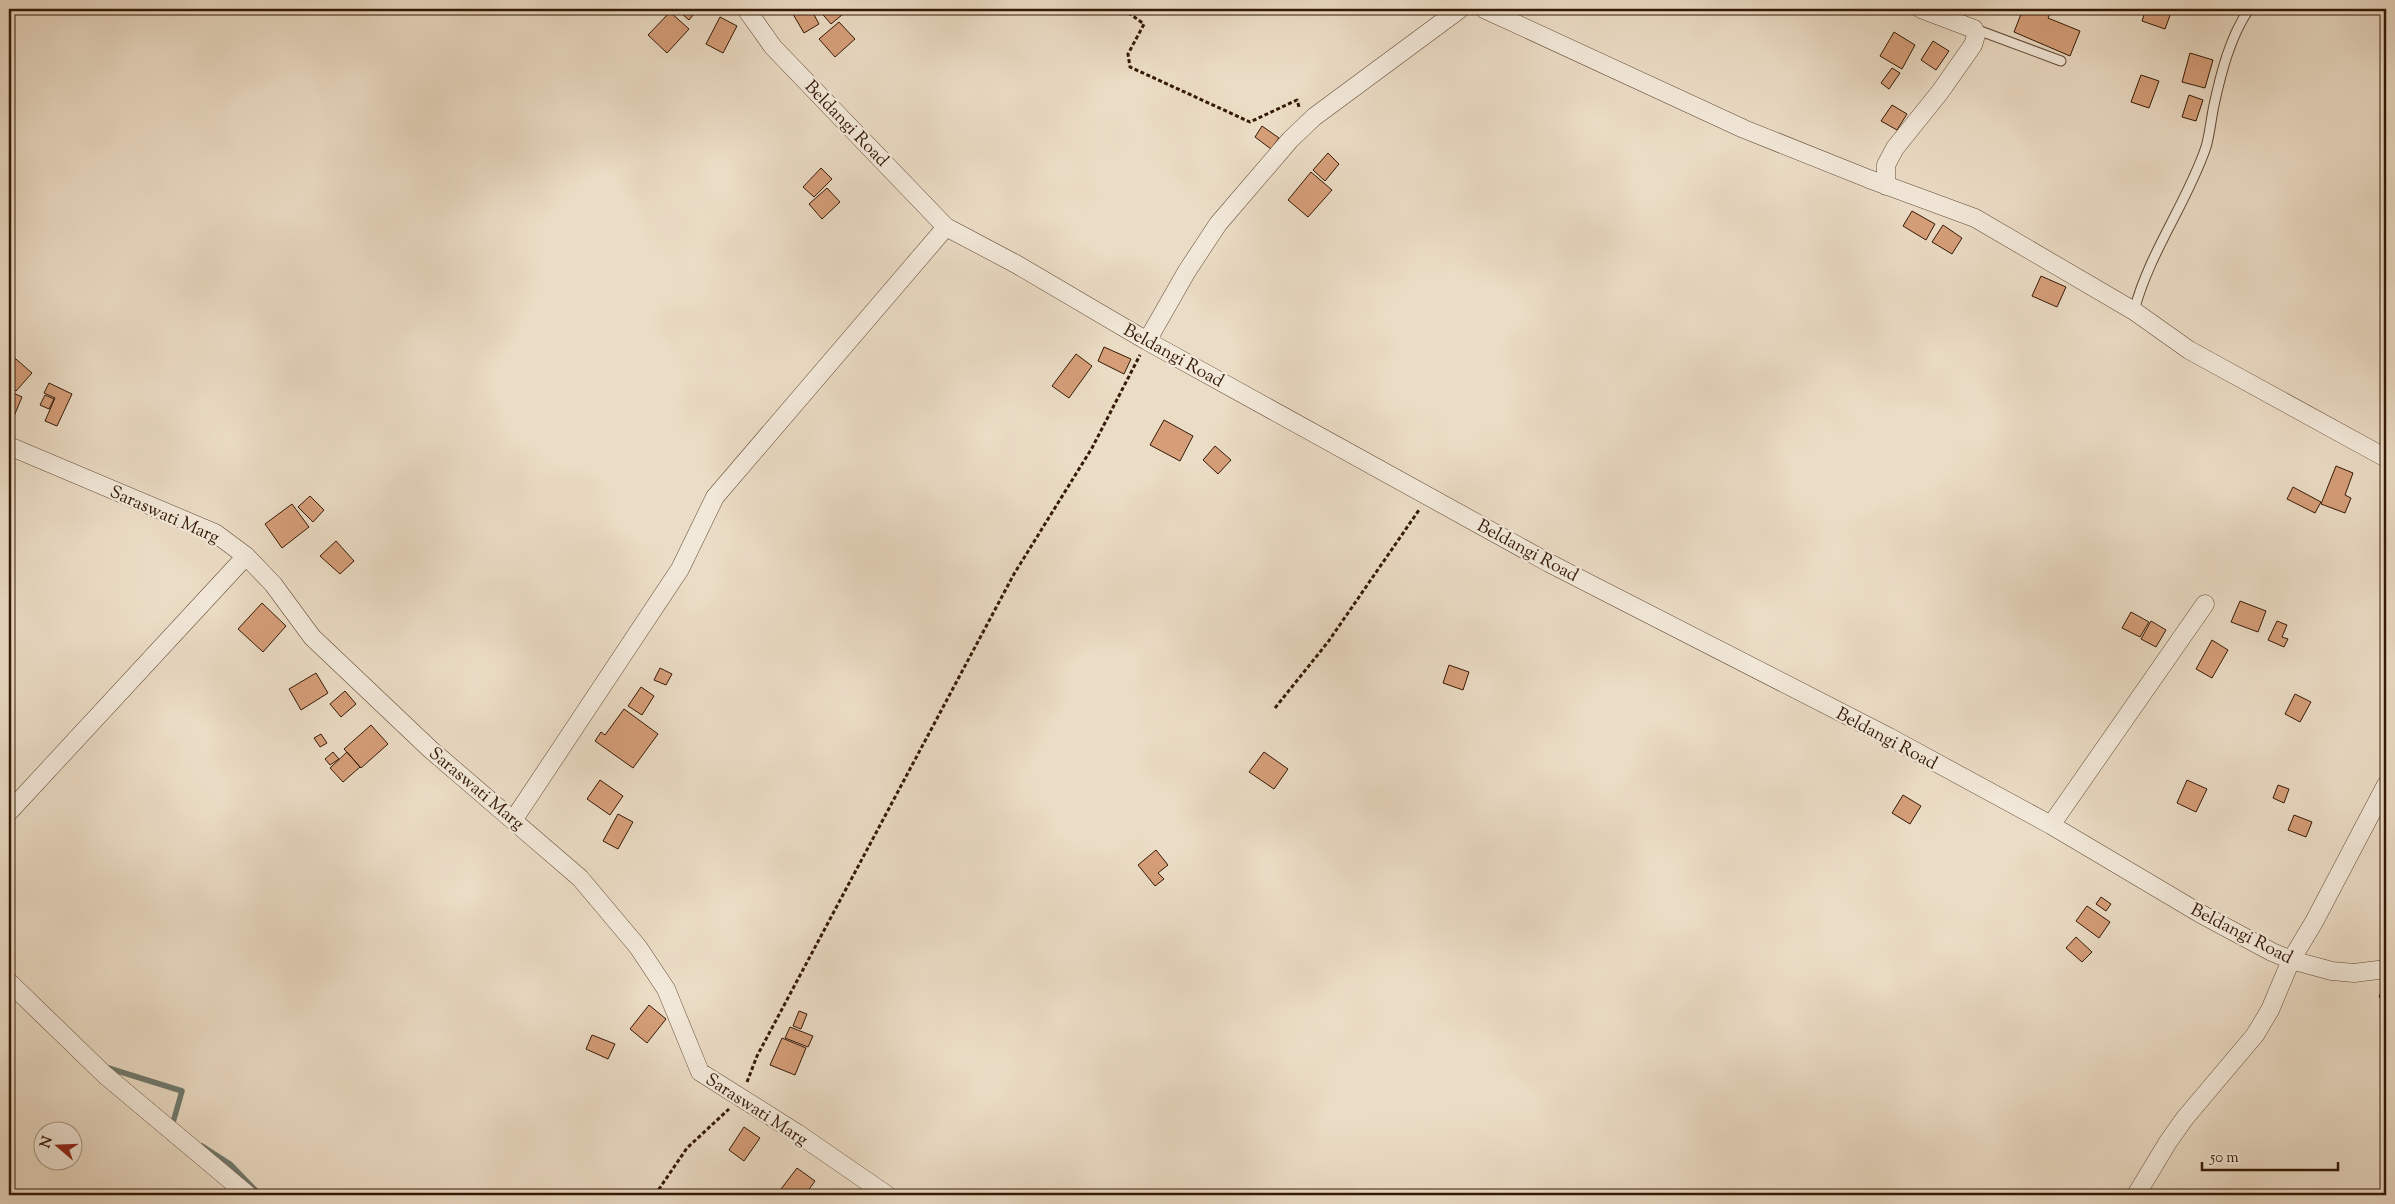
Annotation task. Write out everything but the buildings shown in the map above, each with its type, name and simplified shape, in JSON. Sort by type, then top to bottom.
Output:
[{"type":"street","name":"Beldangi Road","points":[[746,9],[773,47],[946,227],[1016,264],[1147,342],[1549,563],[1889,737],[2051,825],[2201,914],[2291,960],[2332,971],[2354,974],[2386,969]]},
{"type":"street","points":[[1147,342],[1187,271],[1218,224],[1290,140],[1314,117],[1460,9]]},
{"type":"street","points":[[1484,9],[1744,129],[1886,186],[1975,218],[2134,311],[2190,350],[2386,458]]},
{"type":"street","points":[[1886,186],[1886,165],[1895,148],[1940,92],[1973,44],[1976,35],[1974,29],[1921,9]]},
{"type":"street","points":[[514,819],[680,569],[715,497],[946,227]]},
{"type":"street","name":"Saraswati Marg","points":[[9,446],[215,533],[246,556],[273,584],[312,637],[423,742],[580,878],[638,947],[666,989],[700,1072],[797,1133],[887,1195]]},
{"type":"street","points":[[9,812],[246,556]]},
{"type":"street","points":[[2051,825],[2205,604]]},
{"type":"street","points":[[2136,1195],[2185,1118],[2255,1035],[2270,1010],[2291,960],[2314,922],[2386,785]]},
{"type":"street","points":[[9,982],[105,1075],[248,1195]]},
{"type":"lane","points":[[2134,311],[2141,286],[2179,212],[2206,145],[2214,104],[2230,47],[2249,9]]},
{"type":"lane","points":[[1974,29],[2061,60]]},
{"type":"path","points":[[1123,9],[1144,24],[1128,54],[1130,67],[1250,122],[1297,100],[1301,113]]},
{"type":"path","points":[[655,1195],[687,1148],[740,1098],[757,1056],[1014,574],[1092,448],[1147,342]]},
{"type":"path","points":[[1275,708],[1328,642],[1428,496]]},
{"type":"waterway","points":[[105,1067],[182,1091],[172,1126]]},
{"type":"waterway","points":[[202,1146],[230,1164],[260,1195]]}]
